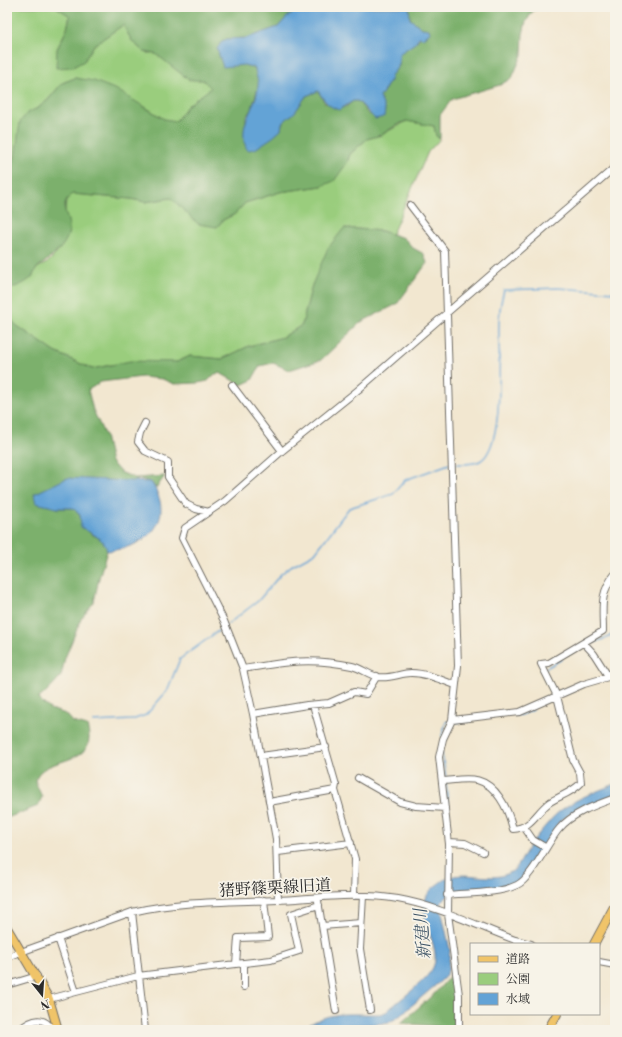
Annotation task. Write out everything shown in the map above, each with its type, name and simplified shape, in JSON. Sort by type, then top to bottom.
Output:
[{"type":"main road","points":[[595,943],[615,905]]},
{"type":"main road","points":[[7,928],[49,998],[58,1030]]},
{"type":"main road","points":[[548,1030],[556,1015]]},
{"type":"street","points":[[278,900],[278,852],[254,714],[243,669],[224,621],[182,538],[185,528],[224,501],[282,451],[358,390],[615,167]]},
{"type":"street","points":[[410,205],[445,251],[447,368],[458,649],[452,720],[443,739],[439,757],[449,842],[446,895],[460,995],[459,1030]]},
{"type":"street","points":[[232,384],[282,451]]},
{"type":"street","points":[[146,424],[140,433],[138,442],[145,451],[168,462],[168,477],[186,504],[196,509],[209,512]]},
{"type":"street","points":[[442,780],[468,779],[488,784],[493,787],[510,813],[513,829],[524,827],[549,803],[582,783],[580,773],[573,760],[558,696],[541,664],[549,663],[603,631],[603,599],[605,588],[615,574]]},
{"type":"street","points":[[584,643],[594,654],[608,676]]},
{"type":"street","points":[[243,669],[297,660],[328,661],[355,667],[377,676],[400,676],[410,673],[436,678],[455,685]]},
{"type":"street","points":[[452,720],[520,712],[608,676],[615,675]]},
{"type":"street","points":[[254,714],[313,705],[330,704],[354,692],[366,694],[377,676]]},
{"type":"street","points":[[313,705],[326,747],[336,785],[335,790],[355,859],[354,896]]},
{"type":"street","points":[[261,756],[326,747]]},
{"type":"street","points":[[358,778],[400,802],[416,806],[445,808]]},
{"type":"street","points":[[269,802],[335,790]]},
{"type":"street","points":[[446,895],[500,890],[516,886],[524,880],[537,863],[545,847],[560,827],[582,811],[615,798]]},
{"type":"street","points":[[524,827],[533,840],[545,847]]},
{"type":"street","points":[[449,842],[465,843],[483,852]]},
{"type":"street","points":[[278,852],[351,843]]},
{"type":"street","name":"猪野篠栗線旧道","points":[[7,957],[20,951],[132,912],[152,907],[354,896],[398,899],[420,904],[528,943]]},
{"type":"street","points":[[363,896],[360,949],[370,1010]]},
{"type":"street","points":[[318,898],[336,1011]]},
{"type":"street","points":[[236,964],[238,938],[268,937],[264,900]]},
{"type":"street","points":[[49,998],[138,976],[271,960],[299,951],[291,914],[319,905]]},
{"type":"street","points":[[132,912],[145,1030]]},
{"type":"street","points":[[322,926],[361,923]]},
{"type":"street","points":[[58,938],[76,992]]},
{"type":"street","points":[[600,962],[615,966]]},
{"type":"street","points":[[244,963],[244,987]]},
{"type":"street","points":[[7,985],[37,976]]},
{"type":"street","points":[[18,1030],[38,1019],[44,1020],[49,1025]]},
{"type":"green space","points":[[7,7],[56,7],[70,15],[67,29],[57,49],[84,61],[94,45],[123,25],[132,41],[144,52],[156,54],[180,73],[203,80],[212,88],[188,105],[176,121],[164,119],[142,105],[75,78],[62,83],[48,100],[38,108],[27,113],[18,141],[15,158],[7,168]]},
{"type":"green space","points":[[56,7],[302,7],[287,17],[278,27],[247,38],[227,39],[244,65],[255,68],[259,84],[252,108],[246,117],[245,145],[255,149],[281,130],[282,123],[295,112],[306,96],[318,91],[325,103],[346,107],[353,101],[358,101],[369,115],[385,110],[380,97],[390,81],[391,76],[399,66],[399,54],[415,43],[429,29],[422,28],[410,19],[409,7],[540,7],[532,12],[526,22],[523,34],[522,55],[512,78],[500,85],[452,99],[440,115],[440,139],[436,136],[434,126],[406,121],[381,135],[367,139],[350,154],[347,163],[334,181],[322,186],[280,192],[245,203],[235,214],[223,220],[217,227],[198,224],[171,198],[145,202],[131,199],[72,194],[65,203],[65,212],[69,230],[65,242],[57,252],[36,269],[32,277],[26,282],[7,289],[7,168],[15,158],[20,122],[27,113],[38,108],[48,100],[62,83],[75,78],[94,81],[117,90],[164,119],[176,121],[188,105],[211,88],[203,80],[189,80],[156,54],[144,52],[132,41],[123,25],[94,45],[84,61],[73,67],[56,68],[57,49],[67,29],[70,16]]},
{"type":"green space","points":[[407,121],[434,126],[436,136],[440,139],[428,152],[392,234],[382,231],[345,228],[312,285],[302,325],[283,337],[249,346],[222,359],[190,356],[177,362],[110,365],[92,369],[55,352],[16,325],[7,315],[7,289],[32,277],[37,268],[47,263],[63,244],[68,224],[65,214],[66,199],[72,194],[131,199],[145,202],[171,198],[217,227],[223,220],[235,214],[245,203],[280,192],[322,186],[347,163],[350,154],[367,139],[381,135]]},
{"type":"green space","points":[[344,228],[382,231],[404,238],[413,248],[424,254],[427,263],[397,304],[361,322],[321,360],[289,370],[273,363],[260,366],[252,380],[241,385],[220,373],[215,374],[208,381],[198,383],[174,384],[162,379],[142,377],[101,382],[88,390],[93,410],[105,436],[111,462],[120,472],[135,478],[165,476],[156,488],[151,482],[140,479],[57,508],[73,508],[80,515],[91,534],[101,539],[107,546],[107,551],[94,602],[81,619],[65,658],[61,676],[38,699],[50,709],[66,714],[73,722],[87,726],[89,738],[87,747],[82,753],[47,767],[39,773],[35,781],[42,797],[38,806],[7,818],[7,315],[16,325],[55,352],[92,369],[130,361],[177,362],[190,356],[222,359],[249,346],[283,337],[302,325],[312,285],[328,248]]},
{"type":"green space","points":[[452,974],[456,997],[454,1028],[401,1023],[435,993]]},
{"type":"water","points":[[302,7],[409,7],[410,19],[422,28],[429,29],[430,33],[423,38],[419,37],[415,43],[399,54],[399,65],[391,76],[390,81],[380,97],[385,110],[384,117],[375,119],[358,101],[353,101],[339,110],[327,103],[318,91],[306,96],[295,112],[282,123],[281,130],[273,137],[255,149],[247,150],[244,141],[244,132],[245,124],[257,95],[258,84],[255,68],[244,65],[223,67],[217,49],[222,41],[227,39],[247,38],[278,27],[287,17]]},
{"type":"water","points":[[67,478],[151,482],[158,496],[161,509],[159,520],[154,530],[145,538],[134,544],[121,549],[107,551],[101,540],[81,527],[80,515],[73,508],[57,508],[36,503],[34,494]]},
{"type":"water","points":[[615,784],[615,796],[572,813],[560,821],[520,881],[505,887],[452,892],[440,904],[450,950],[448,971],[443,979],[397,1018],[389,1022],[378,1024],[342,1025],[325,1030],[301,1030],[311,1023],[339,1014],[380,1014],[386,1012],[426,977],[435,963],[433,944],[424,916],[426,898],[432,888],[450,877],[458,875],[493,877],[509,873],[516,868],[535,838],[562,809],[578,799]]},
{"type":"waterway","points":[[453,464],[470,464],[480,461],[488,452],[494,437],[499,397],[499,316],[504,290],[558,288],[615,292]]},
{"type":"waterway","points":[[228,624],[258,601],[281,574],[291,566],[315,553],[349,508],[393,494],[405,480],[449,464]]},
{"type":"waterway","points":[[93,722],[132,720],[146,715],[167,691],[180,659],[225,626]]},
{"type":"waterway","points":[[588,644],[607,638],[615,633]]},
{"type":"waterway","points":[[546,668],[562,659]]},
{"type":"waterway","points":[[516,715],[521,715],[533,710]]},
{"type":"waterway","points":[[456,722],[470,721]]},
{"type":"waterway","points":[[442,736],[446,722],[448,722]]},
{"type":"waterway","points":[[442,754],[446,778]]},
{"type":"waterway","points":[[446,782],[448,808]]},
{"type":"water label","name":"新建川","points":[[422,934]]}]
